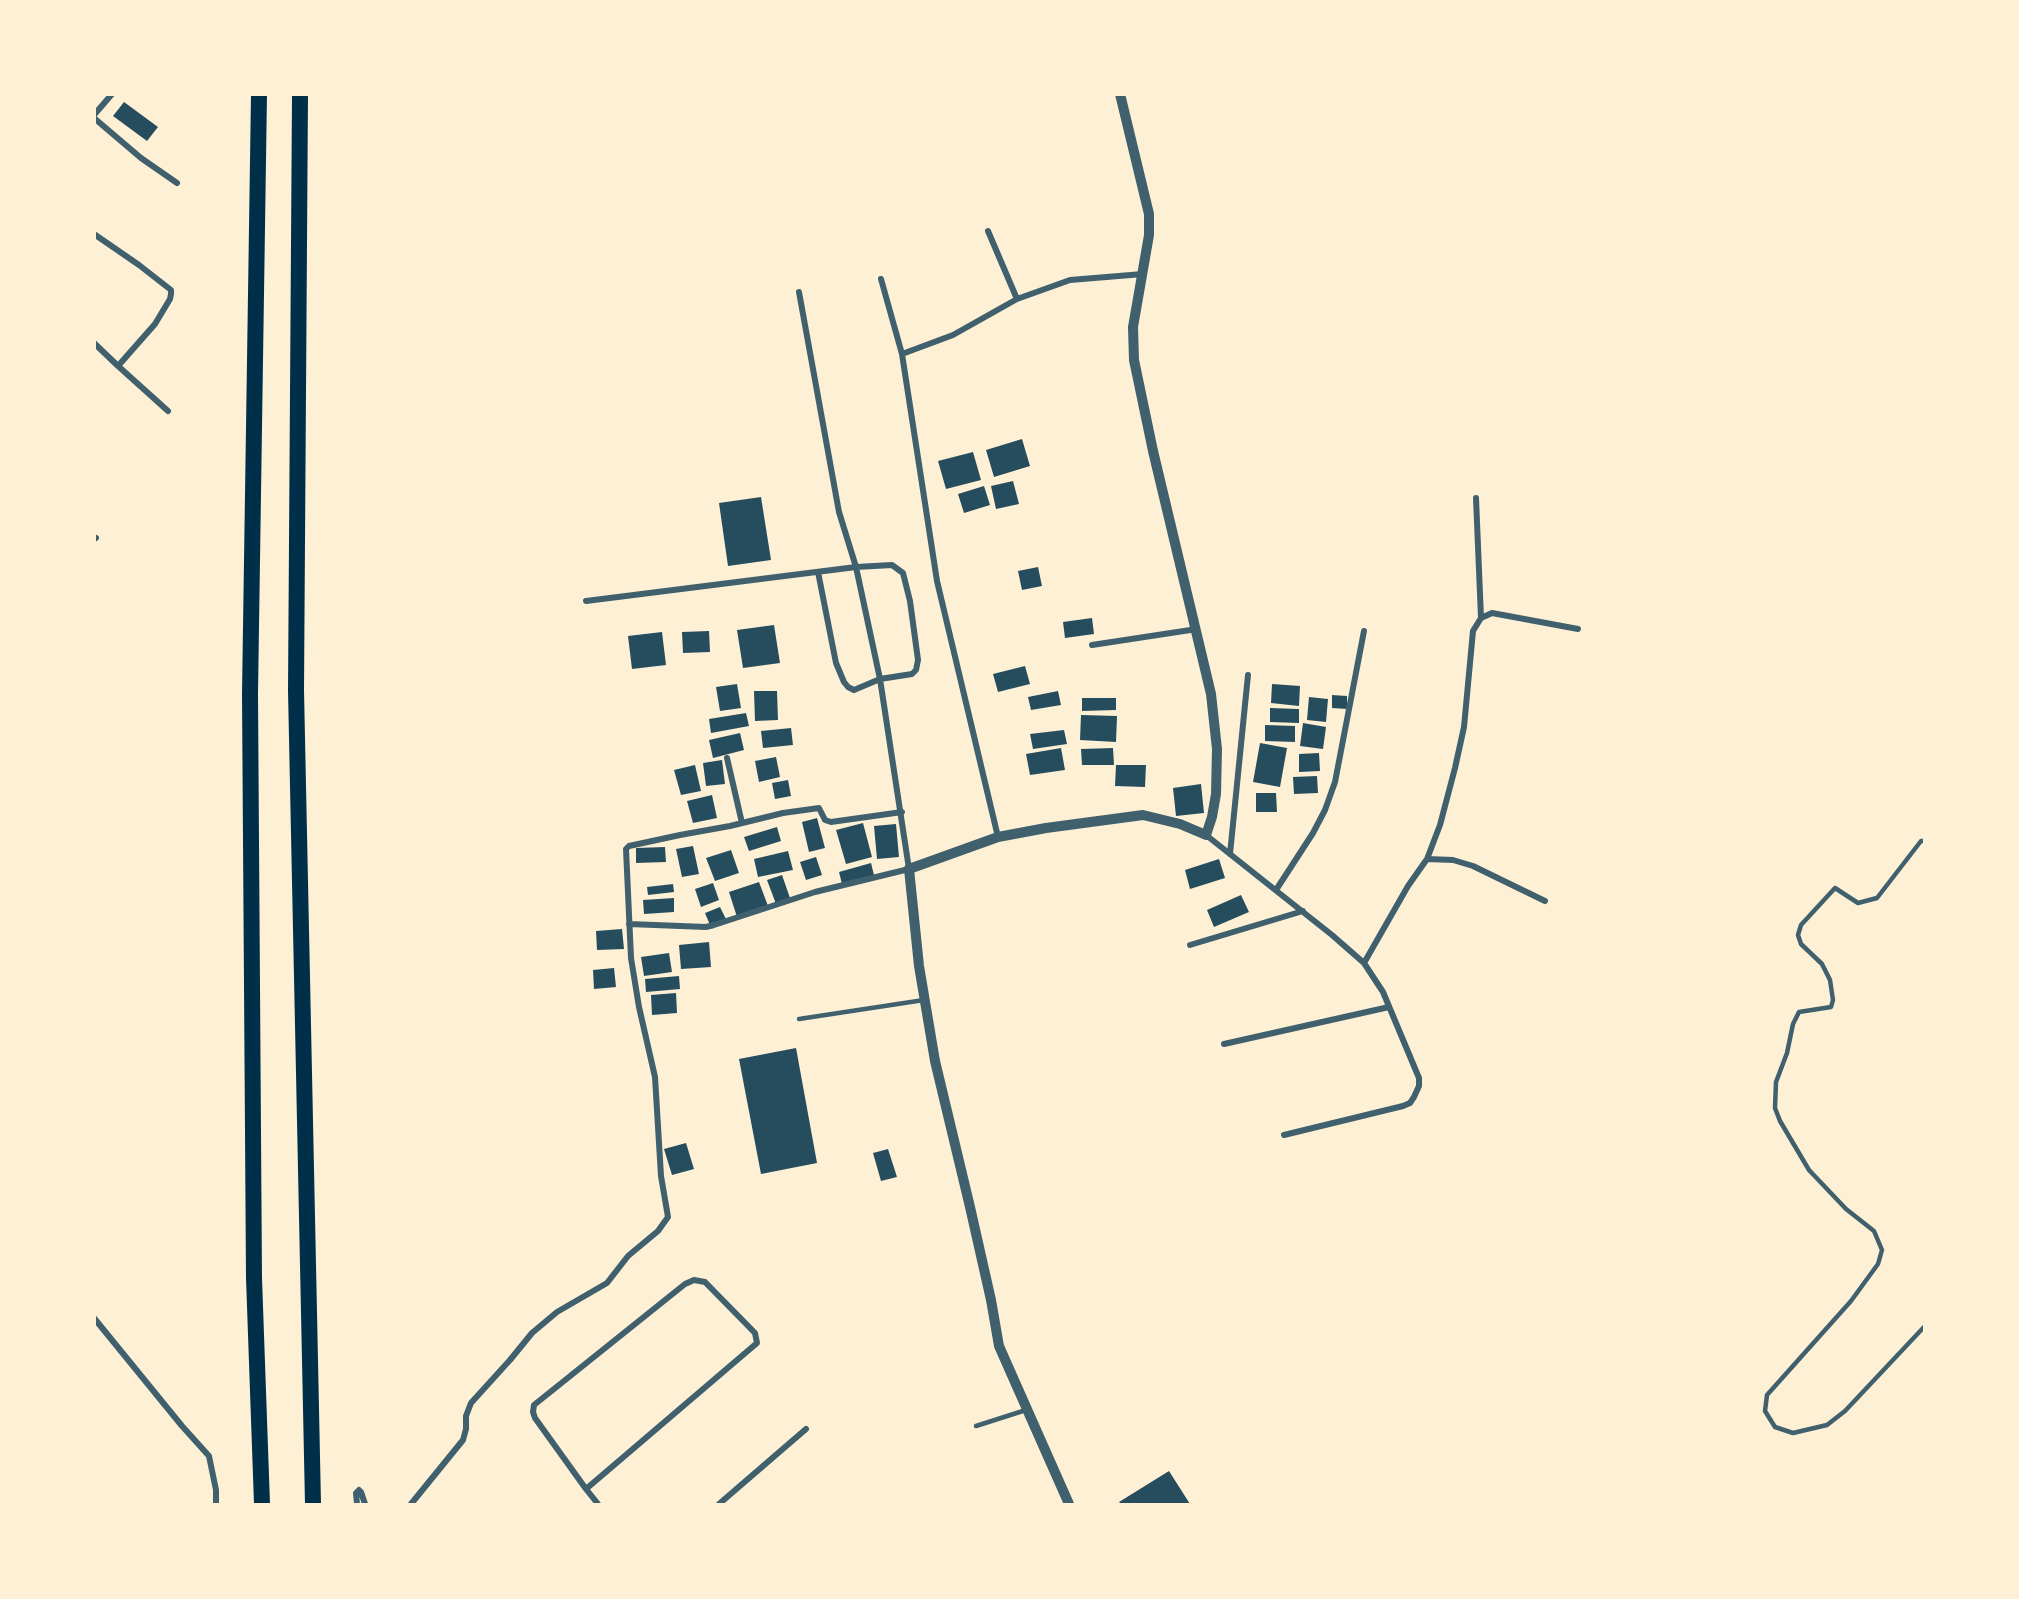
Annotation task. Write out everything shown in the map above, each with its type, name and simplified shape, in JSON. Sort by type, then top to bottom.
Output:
[{"type":"highway","points":[[259,94],[250,706],[254,1278],[262,1504]]},
{"type":"highway","points":[[300,94],[296,690],[313,1504]]},
{"type":"street","points":[[112,94],[94,116],[141,158],[177,183]]},
{"type":"street","points":[[1120,94],[1149,214],[1149,235],[1133,327],[1134,360],[1153,451],[1211,694],[1216,750],[1216,794],[1206,835]]},
{"type":"street","points":[[988,231],[1017,299]]},
{"type":"street","points":[[94,234],[171,290],[170,299],[155,324],[118,366]]},
{"type":"street","points":[[902,354],[953,335],[1017,299],[1070,280],[1143,274]]},
{"type":"street","points":[[881,279],[902,354],[937,581],[998,837]]},
{"type":"street","points":[[799,292],[839,512],[855,567],[880,679],[902,812],[924,1000],[935,1061],[973,1218],[999,1346],[1069,1504]]},
{"type":"street","points":[[94,343],[168,411]]},
{"type":"street","points":[[1364,963],[1408,886],[1427,859],[1440,825],[1455,768],[1464,727],[1473,632],[1481,618],[1476,498]]},
{"type":"street","points":[[586,601],[855,567],[892,565],[899,569],[905,579],[918,660],[916,670],[912,674],[880,679],[854,690],[844,682],[836,663],[818,572]]},
{"type":"street","points":[[1481,618],[1492,613],[1578,629]]},
{"type":"street","points":[[1092,645],[1197,629]]},
{"type":"street","points":[[1276,890],[1313,833],[1325,810],[1335,782],[1364,631]]},
{"type":"street","points":[[1230,854],[1248,675]]},
{"type":"street","points":[[727,758],[742,823]]},
{"type":"street","points":[[411,1504],[463,1440],[466,1416],[471,1403],[532,1333],[557,1312],[607,1283],[628,1256],[658,1230],[668,1217],[661,1176],[655,1077],[631,958],[626,849],[629,846],[783,813],[819,808],[825,820],[831,822],[902,812]]},
{"type":"street","points":[[629,924],[706,927],[815,892],[909,869],[998,837],[1046,828],[1143,815],[1180,824],[1206,835],[1303,911],[1364,963],[1383,992],[1419,1078],[1419,1086],[1410,1103],[1284,1135]]},
{"type":"street","points":[[1427,859],[1454,860],[1473,866],[1545,901]]},
{"type":"street","points":[[1190,945],[1303,911]]},
{"type":"street","points":[[1224,1044],[1389,1007]]},
{"type":"street","points":[[586,1489],[757,1343],[755,1333],[705,1282],[694,1280],[685,1284],[534,1405],[535,1418],[586,1489],[598,1504]]},
{"type":"street","points":[[94,1318],[209,1456],[216,1490],[216,1504]]},
{"type":"street","points":[[719,1504],[806,1429]]},
{"type":"street","points":[[357,1504],[356,1493],[359,1490],[365,1504]]},
{"type":"lane","points":[[1924,841],[1921,841],[1877,898],[1858,903],[1835,888],[1801,925],[1798,935],[1801,944],[1822,964],[1830,980],[1833,1000],[1831,1007],[1799,1012],[1793,1024],[1787,1053],[1776,1082],[1775,1108],[1809,1170],[1846,1209],[1874,1232],[1882,1250],[1878,1264],[1851,1301],[1767,1395],[1765,1411],[1775,1427],[1793,1433],[1827,1425],[1845,1411],[1924,1327]]},
{"type":"lane","points":[[799,1019],[924,1000]]},
{"type":"lane","points":[[976,1426],[1026,1410]]},
{"type":"building","points":[[124,102],[158,127],[147,141],[113,116]]},
{"type":"building","points":[[1022,439],[1030,466],[994,477],[986,450]]},
{"type":"building","points":[[973,452],[981,480],[946,489],[938,461]]},
{"type":"building","points":[[1013,481],[1019,504],[996,509],[991,486]]},
{"type":"building","points":[[984,486],[990,505],[964,513],[958,494]]},
{"type":"building","points":[[761,497],[771,560],[728,566],[719,503]]},
{"type":"building","points":[[1038,567],[1042,586],[1022,590],[1018,571]]},
{"type":"building","points":[[1092,618],[1094,634],[1065,638],[1063,622]]},
{"type":"building","points":[[774,625],[780,663],[743,668],[737,630]]},
{"type":"building","points":[[709,631],[710,652],[683,653],[682,632]]},
{"type":"building","points":[[662,632],[666,665],[632,669],[628,636]]},
{"type":"building","points":[[1025,666],[1030,684],[998,692],[993,674]]},
{"type":"building","points":[[737,684],[741,708],[720,711],[716,687]]},
{"type":"building","points":[[1272,684],[1300,686],[1299,706],[1271,703]]},
{"type":"building","points":[[754,691],[777,691],[778,720],[755,721]]},
{"type":"building","points":[[1058,691],[1061,705],[1031,710],[1028,697]]},
{"type":"building","points":[[1332,695],[1347,696],[1347,709],[1332,708]]},
{"type":"building","points":[[1309,697],[1328,699],[1326,722],[1307,720]]},
{"type":"building","points":[[1082,698],[1116,698],[1116,710],[1082,711]]},
{"type":"building","points":[[1270,708],[1299,709],[1299,723],[1270,722]]},
{"type":"building","points":[[746,713],[749,726],[711,733],[709,719]]},
{"type":"building","points":[[1081,715],[1117,716],[1116,742],[1080,740]]},
{"type":"building","points":[[1303,723],[1326,727],[1323,749],[1300,746]]},
{"type":"building","points":[[1265,725],[1295,726],[1295,742],[1265,741]]},
{"type":"building","points":[[791,728],[793,745],[763,748],[761,731]]},
{"type":"building","points":[[1064,730],[1067,744],[1033,749],[1030,734]]},
{"type":"building","points":[[740,733],[744,750],[713,758],[709,740]]},
{"type":"building","points":[[1260,743],[1287,748],[1280,787],[1253,782]]},
{"type":"building","points":[[1061,748],[1065,770],[1030,775],[1026,754]]},
{"type":"building","points":[[1113,748],[1114,765],[1082,765],[1081,749]]},
{"type":"building","points":[[1319,753],[1320,771],[1299,772],[1299,754]]},
{"type":"building","points":[[776,757],[780,777],[759,782],[755,761]]},
{"type":"building","points":[[722,760],[725,784],[706,786],[703,763]]},
{"type":"building","points":[[695,765],[701,791],[681,795],[674,770]]},
{"type":"building","points":[[1116,765],[1146,765],[1145,787],[1115,786]]},
{"type":"building","points":[[1317,776],[1318,793],[1294,794],[1293,777]]},
{"type":"building","points":[[788,780],[791,796],[775,799],[772,783]]},
{"type":"building","points":[[1201,784],[1204,813],[1176,816],[1173,788]]},
{"type":"building","points":[[1256,793],[1276,793],[1277,812],[1256,812]]},
{"type":"building","points":[[712,795],[717,818],[693,823],[687,801]]},
{"type":"building","points":[[817,818],[825,848],[809,852],[802,822]]},
{"type":"building","points":[[863,823],[872,857],[846,864],[836,830]]},
{"type":"building","points":[[896,824],[899,857],[877,859],[874,826]]},
{"type":"building","points":[[777,827],[781,841],[749,851],[744,837]]},
{"type":"building","points":[[693,846],[699,874],[682,877],[676,849]]},
{"type":"building","points":[[665,847],[666,862],[636,863],[636,848]]},
{"type":"building","points":[[731,850],[739,873],[715,881],[706,858]]},
{"type":"building","points":[[788,851],[793,870],[758,877],[754,859]]},
{"type":"building","points":[[816,857],[822,875],[806,880],[800,862]]},
{"type":"building","points":[[1219,859],[1225,878],[1190,889],[1185,870]]},
{"type":"building","points":[[871,863],[874,875],[842,884],[839,872]]},
{"type":"building","points":[[782,875],[790,898],[776,904],[767,880]]},
{"type":"building","points":[[759,882],[768,906],[737,917],[729,892]]},
{"type":"building","points":[[713,883],[719,900],[701,907],[695,889]]},
{"type":"building","points":[[673,884],[674,892],[648,895],[647,887]]},
{"type":"building","points":[[1241,895],[1249,912],[1214,927],[1207,910]]},
{"type":"building","points":[[674,898],[674,912],[644,914],[643,900]]},
{"type":"building","points":[[720,907],[726,919],[710,925],[705,913]]},
{"type":"building","points":[[622,929],[624,949],[597,950],[596,931]]},
{"type":"building","points":[[709,942],[711,967],[681,969],[679,945]]},
{"type":"building","points":[[669,953],[672,972],[644,976],[641,957]]},
{"type":"building","points":[[614,968],[616,987],[594,989],[593,970]]},
{"type":"building","points":[[679,976],[680,989],[646,992],[645,979]]},
{"type":"building","points":[[676,993],[677,1013],[652,1015],[651,995]]},
{"type":"building","points":[[796,1048],[817,1163],[761,1174],[739,1059]]},
{"type":"building","points":[[686,1143],[694,1169],[672,1175],[664,1149]]},
{"type":"building","points":[[888,1149],[897,1177],[881,1181],[873,1153]]},
{"type":"building","points":[[1169,1471],[1190,1504],[1121,1504],[1119,1502]]}]
